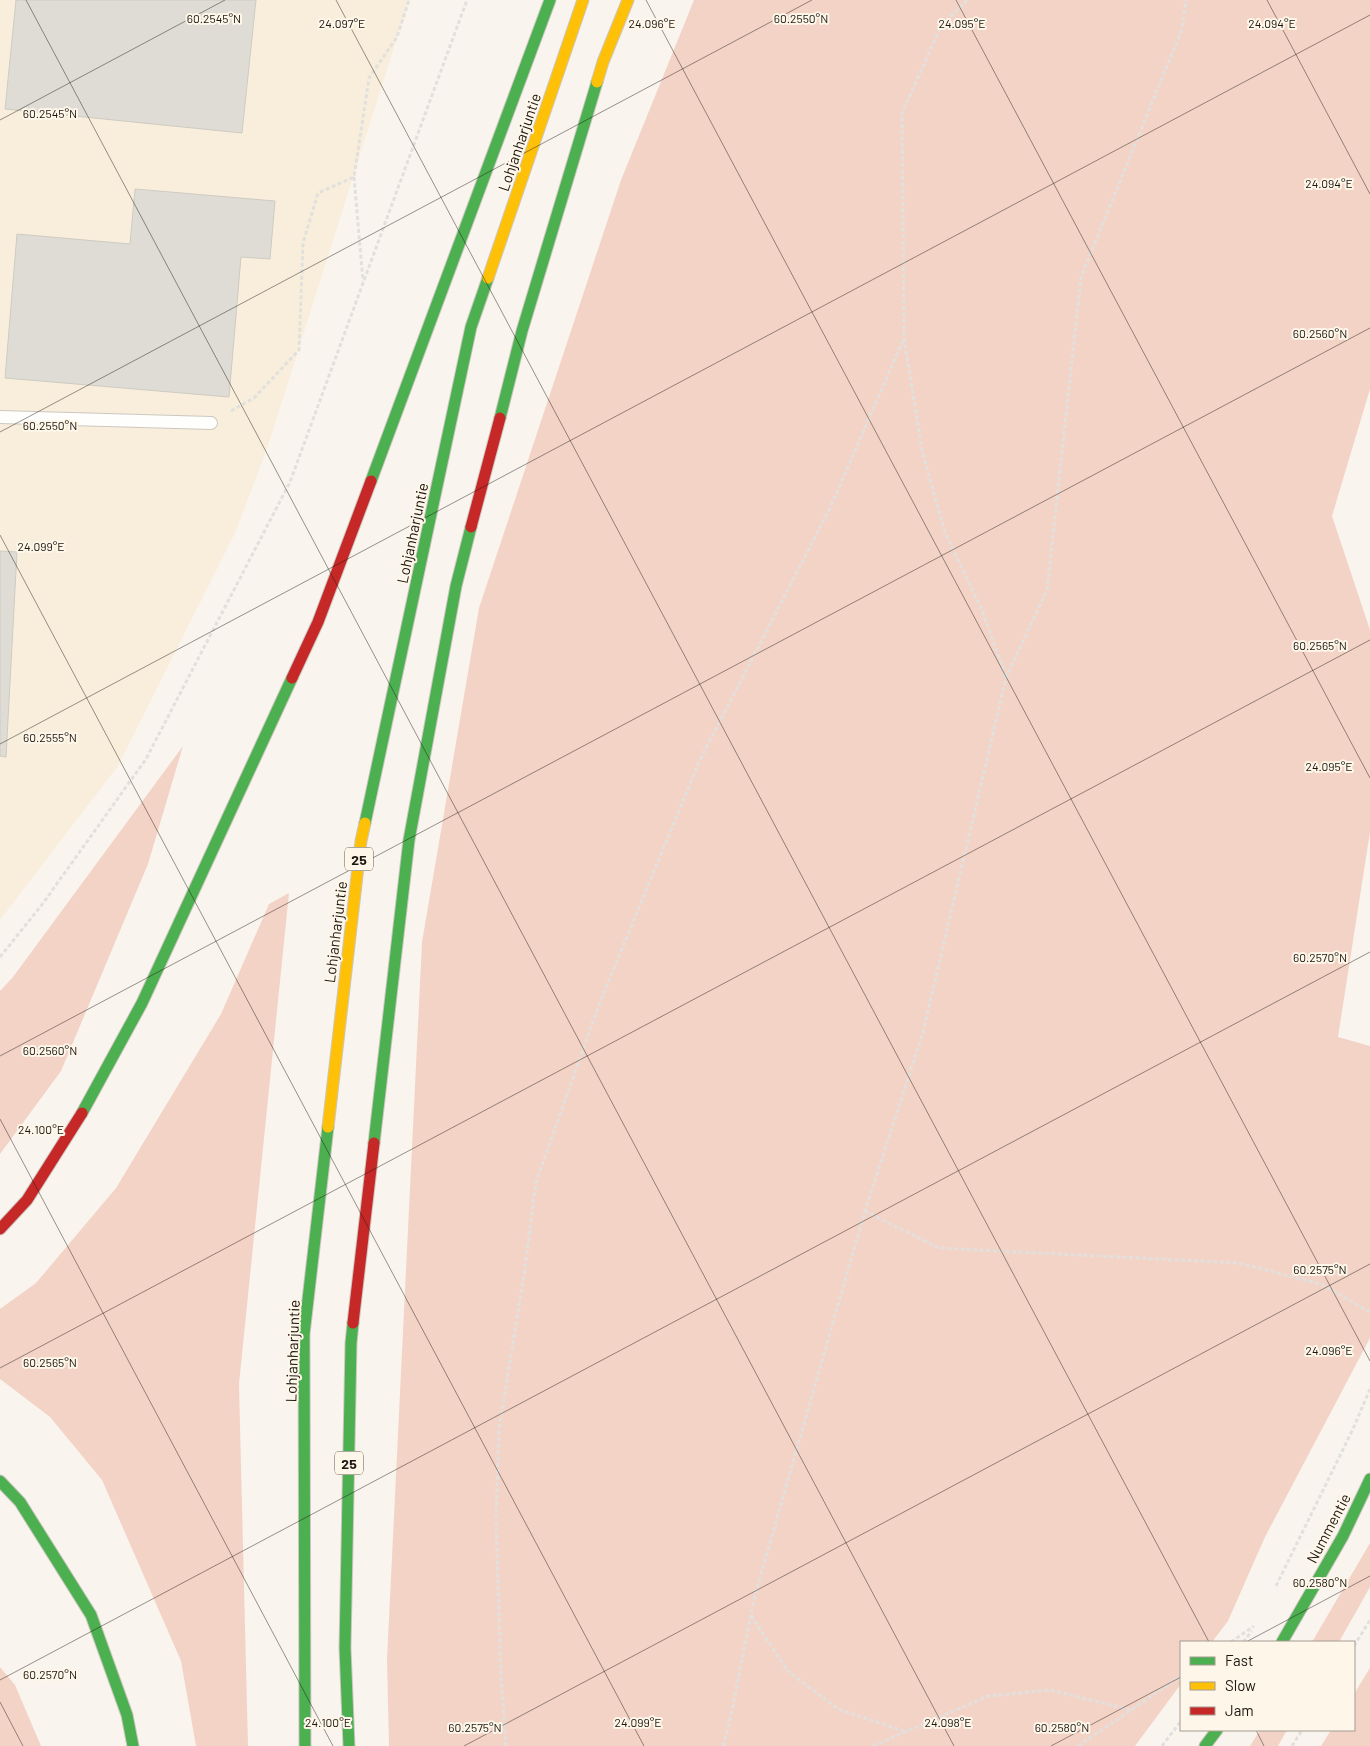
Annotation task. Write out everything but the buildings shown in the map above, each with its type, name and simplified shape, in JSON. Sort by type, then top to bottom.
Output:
[{"type":"main road","points":[[0,1229],[27,1200],[80,1117],[142,1003],[318,622],[550,0]]},
{"type":"main road","name":"Lohjanharjuntie","points":[[305,1746],[304,1334],[361,840],[471,327],[583,0]]},
{"type":"main road","name":"25","points":[[349,1746],[346,1648],[351,1342],[409,840],[456,586],[522,331],[603,62],[628,0]]},
{"type":"main road","points":[[0,1480],[20,1502],[91,1615],[127,1715],[133,1746]]},
{"type":"main road","name":"Nummentie","points":[[1283,1641],[1343,1536],[1370,1480]]},
{"type":"main road","points":[[1205,1746],[1216,1731]]},
{"type":"lane","points":[[0,417],[211,423]]},
{"type":"path","points":[[363,283],[354,177],[368,78],[397,37],[409,0]]},
{"type":"path","points":[[0,957],[41,906],[146,759],[290,482],[467,0]]},
{"type":"path","points":[[967,0],[941,26],[902,113],[904,338],[922,450],[945,533],[982,610],[1006,678]]},
{"type":"path","points":[[723,1746],[755,1595],[865,1211],[923,1032],[1006,678],[1048,590],[1081,276],[1182,29],[1186,0]]},
{"type":"path","points":[[211,423],[254,398],[299,350],[303,243],[318,192],[354,177]]},
{"type":"path","points":[[506,1746],[501,1676],[496,1519],[499,1430],[524,1275],[536,1182],[600,1002],[698,762],[831,506],[904,338]]},
{"type":"path","points":[[865,1211],[939,1248],[1239,1263],[1321,1284],[1370,1312]]},
{"type":"path","points":[[1274,1589],[1353,1429],[1370,1389]]},
{"type":"path","points":[[751,1616],[788,1671],[838,1710],[907,1732]]},
{"type":"path","points":[[1355,1644],[1370,1620]]},
{"type":"path","points":[[1232,1641],[1257,1624],[1244,1641]]},
{"type":"path","points":[[1078,1746],[1180,1677]]},
{"type":"path","points":[[873,1746],[988,1696],[1050,1690],[1131,1710]]},
{"type":"path","points":[[1162,1746],[1180,1722]]},
{"type":"path","points":[[1292,1746],[1301,1731]]},
{"type":"shaded area","points":[[0,0],[409,0],[268,446],[236,531],[118,766],[0,920]]},
{"type":"shaded area","points":[[694,0],[1370,0],[1370,389],[1332,516],[1370,630],[1370,832],[1338,1037],[1370,1046],[1370,1338],[1265,1537],[1228,1621],[1213,1641],[1180,1641],[1180,1685],[1135,1746],[389,1746],[387,1659],[422,942],[479,608],[621,180]]},
{"type":"shaded area","points":[[183,746],[148,864],[61,1071],[0,1154],[0,991],[13,977]]},
{"type":"shaded area","points":[[289,893],[239,1384],[248,1746],[196,1746],[181,1661],[102,1480],[50,1417],[0,1379],[0,1309],[36,1283],[116,1188],[221,1014],[269,904]]},
{"type":"shaded area","points":[[1370,1543],[1370,1587],[1340,1641],[1313,1641]]},
{"type":"shaded area","points":[[0,1667],[15,1685],[41,1746],[0,1746]]},
{"type":"shaded area","points":[[1370,1668],[1370,1746],[1321,1746],[1330,1731],[1355,1731],[1355,1692]]},
{"type":"shaded area","points":[[1259,1731],[1286,1731],[1278,1746],[1250,1746]]},
{"type":"traffic: fast","points":[[371,481],[550,0]]},
{"type":"traffic: fast","points":[[500,418],[522,331],[597,82]]},
{"type":"traffic: fast","points":[[365,823],[471,327],[488,278]]},
{"type":"traffic: fast","points":[[374,1143],[409,840],[456,586],[471,527]]},
{"type":"traffic: fast","points":[[82,1113],[142,1003],[292,678]]},
{"type":"traffic: fast","points":[[305,1746],[304,1334],[328,1127]]},
{"type":"traffic: fast","points":[[349,1746],[345,1648],[351,1343],[353,1323]]},
{"type":"traffic: fast","points":[[1283,1641],[1343,1536],[1370,1479]]},
{"type":"traffic: fast","points":[[0,1481],[20,1502],[91,1615],[127,1715],[133,1746]]},
{"type":"traffic: fast","points":[[1205,1746],[1216,1731]]},
{"type":"traffic: slow","points":[[488,278],[583,0]]},
{"type":"traffic: slow","points":[[597,82],[628,0]]},
{"type":"traffic: slow","points":[[328,1127],[361,841],[365,823]]},
{"type":"traffic: jam","points":[[471,527],[500,418]]},
{"type":"traffic: jam","points":[[292,678],[318,622],[371,481]]},
{"type":"traffic: jam","points":[[0,1229],[27,1200],[82,1113]]},
{"type":"traffic: jam","points":[[353,1323],[374,1143]]}]
